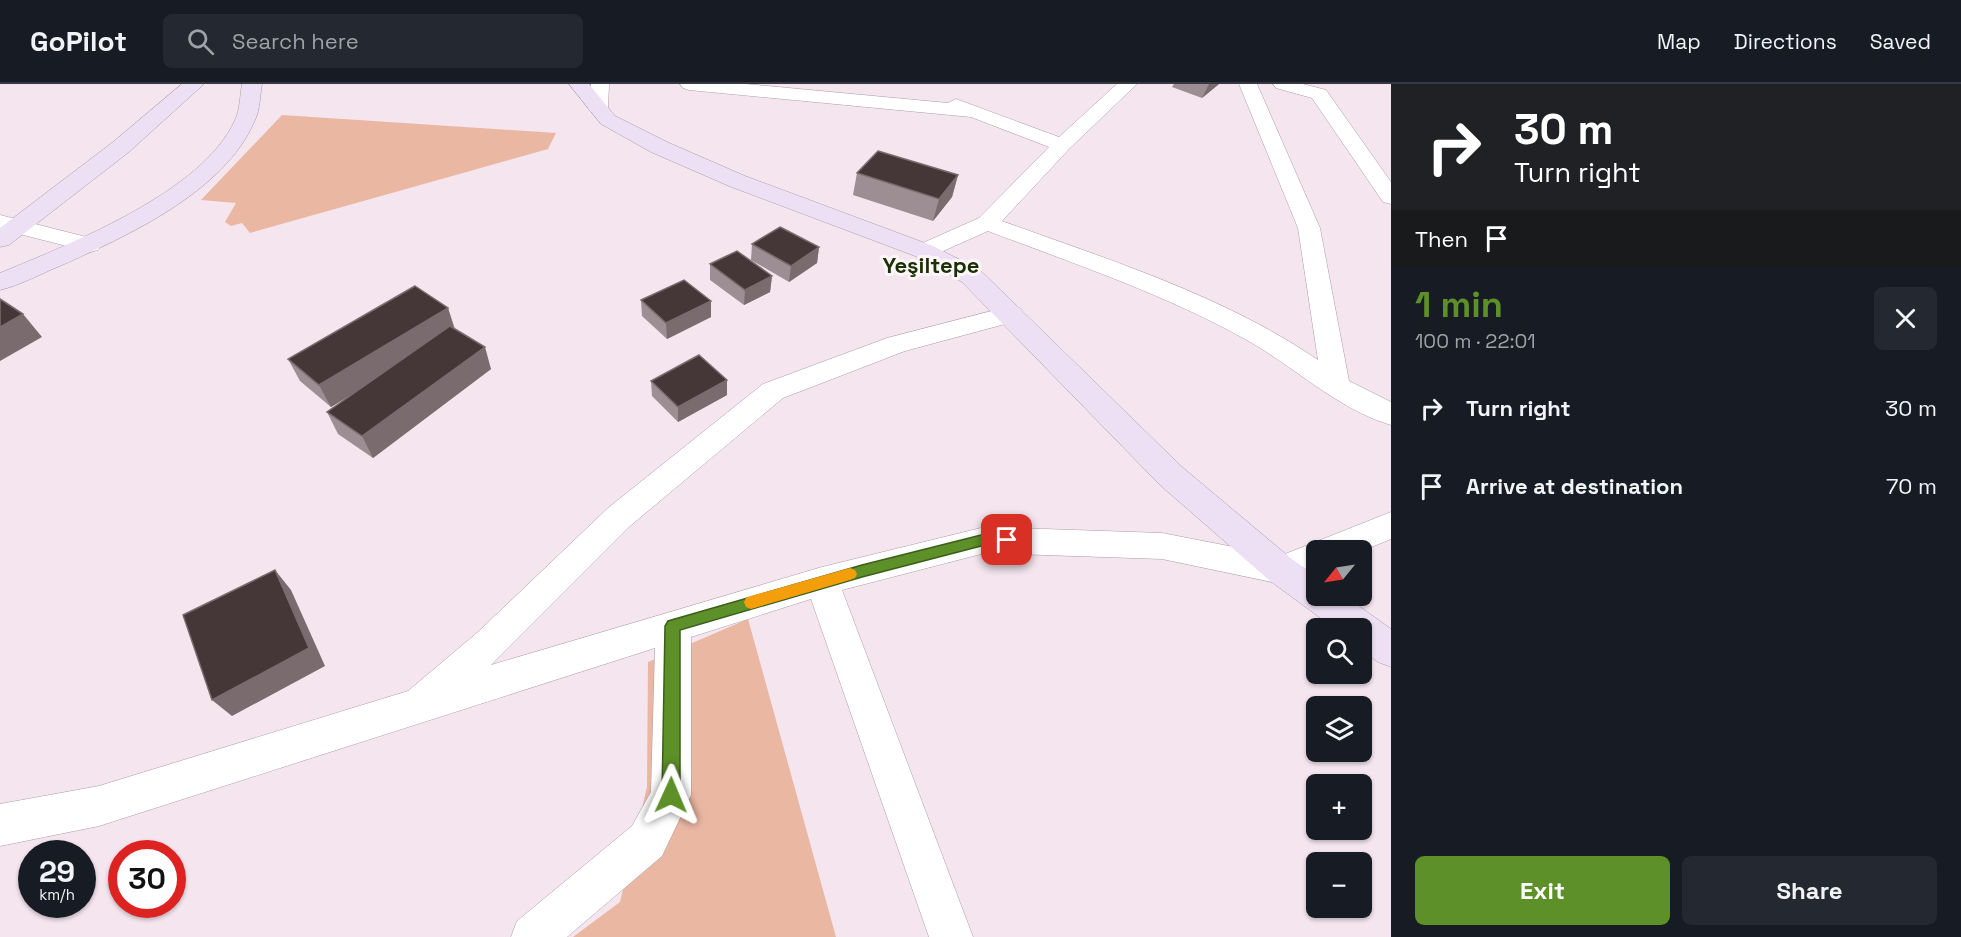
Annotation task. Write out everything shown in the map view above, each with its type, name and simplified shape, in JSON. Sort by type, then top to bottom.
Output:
[{"type":"street","points":[[5,230],[121,147],[194,84]]},
{"type":"street","points":[[0,282],[90,245],[156,208],[213,165],[240,133],[253,98],[252,84]]},
{"type":"street","points":[[579,84],[608,120],[659,147],[737,181],[924,251],[971,276],[1171,476],[1281,570],[1347,618]]},
{"type":"street","points":[[598,108],[600,84]]},
{"type":"street","points":[[688,84],[977,112]]},
{"type":"street","points":[[924,251],[987,223],[1062,145],[1128,84]]},
{"type":"street","points":[[1248,84],[1309,228],[1336,386]]},
{"type":"street","points":[[1284,84],[1319,94],[1391,197]]},
{"type":"street","points":[[913,88],[1062,145]]},
{"type":"street","points":[[987,223],[1205,306],[1302,359],[1336,386],[1391,415]]},
{"type":"street","points":[[5,230],[90,245]]},
{"type":"street","points":[[419,705],[491,642],[619,518],[773,391],[896,344],[1011,314]]},
{"type":"street","points":[[1354,540],[1391,525]]},
{"type":"street","points":[[0,825],[99,806],[822,581],[985,540],[1161,546],[1281,570],[1306,560]]},
{"type":"street","points":[[822,581],[951,937]]},
{"type":"street","points":[[533,937],[647,842],[671,795],[673,626]]},
{"type":"street","points":[[1372,636],[1391,650]]},
{"type":"shaded area","points":[[282,115],[556,133],[548,149],[250,233],[242,223],[231,226],[225,222],[236,203],[201,200]]},
{"type":"shaded area","points":[[748,619],[836,937],[573,937],[620,902],[647,787],[648,662]]},
{"type":"building","points":[[878,151],[958,175],[939,199],[857,173]]},
{"type":"building","points":[[780,227],[819,247],[791,266],[752,244]]},
{"type":"building","points":[[737,251],[772,276],[745,290],[710,264]]},
{"type":"building","points":[[684,280],[711,301],[666,323],[641,300]]},
{"type":"building","points":[[415,286],[448,308],[319,385],[288,359]]},
{"type":"building","points":[[0,299],[23,314],[0,327]]},
{"type":"building","points":[[450,326],[485,347],[362,436],[327,412]]},
{"type":"building","points":[[699,355],[727,380],[678,407],[651,381]]},
{"type":"building","points":[[275,570],[309,648],[212,700],[183,615]]},
{"type":"slow traffic","points":[[751,602],[850,574]]},
{"type":"district","name":"Yeşiltepe","points":[[931,265]]},
{"type":"route","points":[[671,795],[673,626],[822,581],[985,540],[1007,540]]}]
